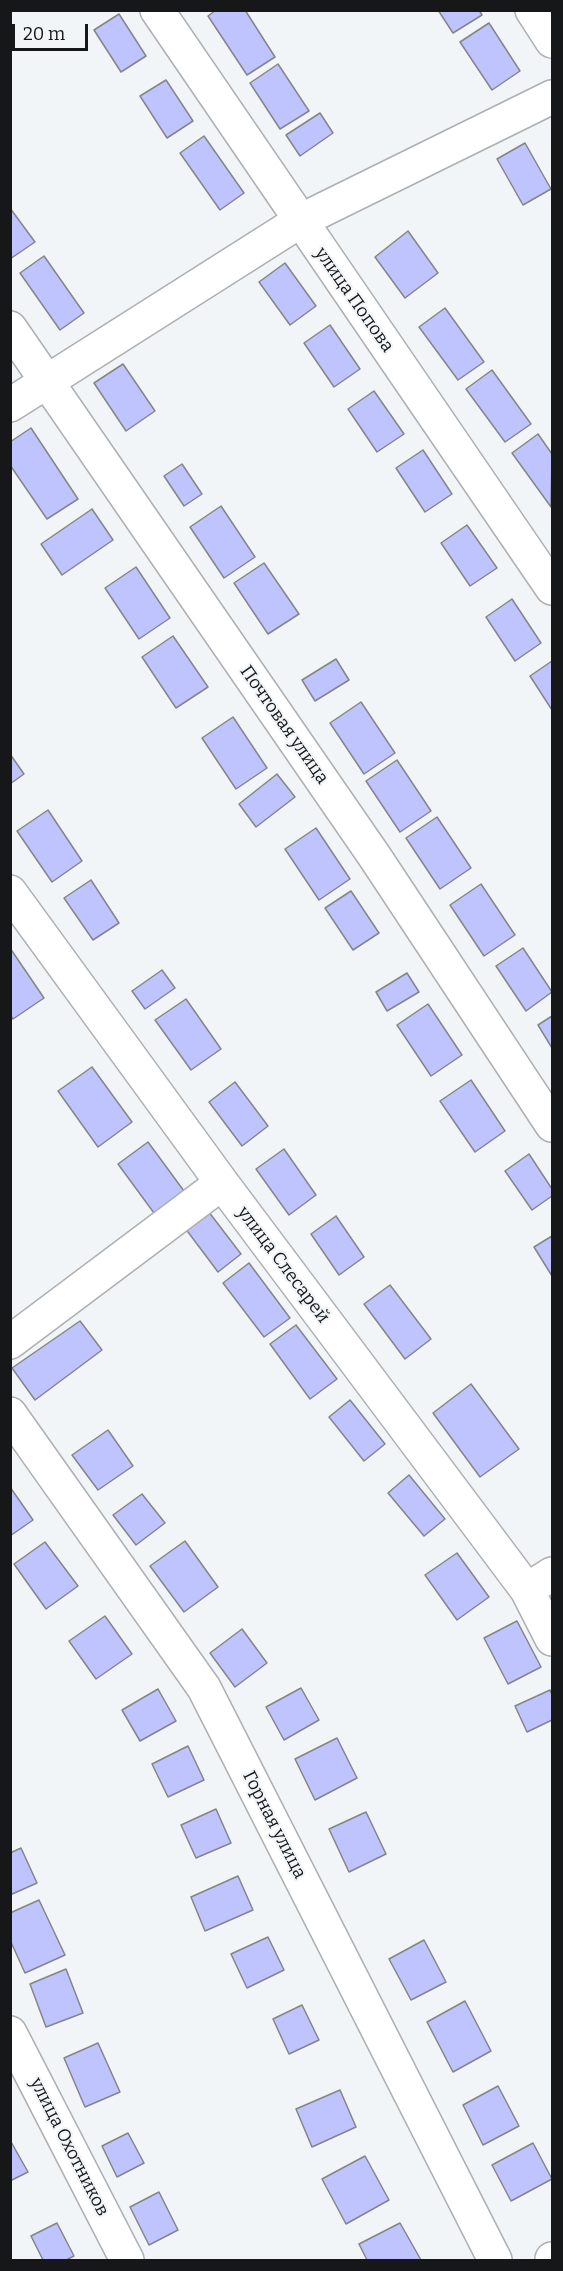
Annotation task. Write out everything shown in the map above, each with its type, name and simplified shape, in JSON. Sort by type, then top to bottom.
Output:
[{"type":"street","name":"улица Попова","points":[[157,10],[552,588]]},
{"type":"street","points":[[532,10],[552,41]]},
{"type":"street","points":[[10,405],[300,221],[552,97]]},
{"type":"street","name":"Почтовая улица","points":[[10,328],[375,857],[552,1125]]},
{"type":"street","name":"улица Слесарей","points":[[10,892],[222,1183],[540,1582],[552,1639]]},
{"type":"street","points":[[10,1342],[222,1183]]},
{"type":"street","name":"Горная улица","points":[[10,1414],[204,1688],[495,2260]]},
{"type":"street","name":"улица Охотников","points":[[10,2033],[127,2260]]},
{"type":"building","points":[[216,10],[245,10],[275,57],[247,75],[208,16]]},
{"type":"building","points":[[438,10],[479,10],[482,15],[453,33]]},
{"type":"building","points":[[119,14],[146,56],[121,72],[94,30]]},
{"type":"building","points":[[489,23],[520,71],[492,90],[460,42]]},
{"type":"building","points":[[278,64],[309,111],[280,129],[250,83]]},
{"type":"building","points":[[166,80],[193,121],[167,138],[140,96]]},
{"type":"building","points":[[320,113],[333,133],[300,156],[286,135]]},
{"type":"building","points":[[204,136],[244,193],[220,210],[180,153]]},
{"type":"building","points":[[525,143],[551,189],[523,205],[497,159]]},
{"type":"building","points":[[10,208],[35,242],[10,259]]},
{"type":"building","points":[[408,231],[438,273],[405,298],[375,257]]},
{"type":"building","points":[[44,256],[84,313],[60,330],[20,273]]},
{"type":"building","points":[[285,263],[316,306],[290,325],[259,282]]},
{"type":"building","points":[[445,308],[484,362],[458,380],[419,327]]},
{"type":"building","points":[[330,325],[360,369],[334,387],[304,343]]},
{"type":"building","points":[[123,364],[155,411],[126,431],[94,383]]},
{"type":"building","points":[[492,370],[531,424],[505,442],[466,389]]},
{"type":"building","points":[[374,391],[404,434],[377,452],[348,409]]},
{"type":"building","points":[[31,428],[78,499],[47,519],[10,465],[10,442]]},
{"type":"building","points":[[538,434],[552,454],[551,507],[512,453]]},
{"type":"building","points":[[423,450],[452,494],[425,512],[396,468]]},
{"type":"building","points":[[182,464],[202,494],[184,506],[164,476]]},
{"type":"building","points":[[221,506],[255,557],[224,578],[190,527]]},
{"type":"building","points":[[92,509],[113,540],[62,575],[41,544]]},
{"type":"building","points":[[467,525],[497,568],[470,586],[441,543]]},
{"type":"building","points":[[264,563],[299,614],[268,634],[234,583]]},
{"type":"building","points":[[136,567],[170,618],[139,639],[105,588]]},
{"type":"building","points":[[512,599],[541,643],[515,661],[486,617]]},
{"type":"building","points":[[173,636],[208,687],[176,708],[142,657]]},
{"type":"building","points":[[336,659],[349,680],[315,701],[302,680]]},
{"type":"building","points":[[552,661],[552,710],[530,676]]},
{"type":"building","points":[[361,702],[395,753],[364,774],[330,723]]},
{"type":"building","points":[[233,717],[267,768],[236,789],[202,738]]},
{"type":"building","points":[[10,754],[24,774],[10,784]]},
{"type":"building","points":[[397,760],[431,811],[400,832],[366,781]]},
{"type":"building","points":[[277,774],[295,797],[256,827],[239,804]]},
{"type":"building","points":[[48,810],[82,861],[52,882],[17,831]]},
{"type":"building","points":[[437,817],[471,868],[440,889],[406,838]]},
{"type":"building","points":[[316,828],[350,879],[319,900],[285,849]]},
{"type":"building","points":[[91,880],[119,923],[93,940],[64,898]]},
{"type":"building","points":[[481,884],[515,935],[484,956],[450,905]]},
{"type":"building","points":[[351,891],[379,933],[353,950],[325,908]]},
{"type":"building","points":[[10,948],[44,998],[13,1019],[10,1015]]},
{"type":"building","points":[[523,948],[552,992],[526,1011],[496,966]]},
{"type":"building","points":[[162,970],[175,988],[145,1009],[132,991]]},
{"type":"building","points":[[407,973],[419,992],[387,1011],[376,992]]},
{"type":"building","points":[[186,999],[221,1049],[191,1070],[155,1020]]},
{"type":"building","points":[[428,1004],[462,1055],[431,1076],[397,1025]]},
{"type":"building","points":[[552,1016],[552,1048],[538,1025]]},
{"type":"building","points":[[92,1067],[132,1122],[98,1147],[58,1091]]},
{"type":"building","points":[[471,1080],[505,1131],[475,1152],[440,1101]]},
{"type":"building","points":[[235,1082],[268,1126],[242,1146],[209,1102]]},
{"type":"building","points":[[148,1142],[184,1191],[154,1213],[118,1164]]},
{"type":"building","points":[[284,1149],[316,1195],[289,1215],[256,1169]]},
{"type":"building","points":[[529,1154],[552,1189],[552,1196],[532,1210],[505,1171]]},
{"type":"building","points":[[205,1207],[241,1254],[218,1272],[182,1224]]},
{"type":"building","points":[[336,1216],[364,1257],[339,1275],[311,1234]]},
{"type":"building","points":[[552,1236],[552,1276],[534,1247]]},
{"type":"building","points":[[249,1263],[290,1318],[264,1337],[223,1283]]},
{"type":"building","points":[[390,1285],[431,1339],[405,1359],[364,1304]]},
{"type":"building","points":[[80,1321],[102,1350],[35,1400],[12,1368]]},
{"type":"building","points":[[296,1325],[337,1379],[310,1399],[270,1344]]},
{"type":"building","points":[[471,1384],[519,1449],[480,1477],[433,1413]]},
{"type":"building","points":[[350,1400],[385,1444],[364,1461],[329,1417]]},
{"type":"building","points":[[108,1430],[133,1466],[98,1490],[72,1455]]},
{"type":"building","points":[[409,1475],[445,1519],[424,1536],[388,1493]]},
{"type":"building","points":[[10,1487],[33,1520],[10,1536]]},
{"type":"building","points":[[142,1494],[165,1523],[136,1545],[113,1515]]},
{"type":"building","points":[[185,1541],[218,1587],[184,1612],[150,1566]]},
{"type":"building","points":[[45,1542],[78,1586],[46,1609],[14,1564]]},
{"type":"building","points":[[457,1553],[489,1597],[457,1620],[425,1575]]},
{"type":"building","points":[[105,1616],[132,1654],[96,1679],[69,1641]]},
{"type":"building","points":[[517,1621],[541,1667],[508,1684],[484,1638]]},
{"type":"building","points":[[242,1629],[267,1663],[235,1687],[210,1653]]},
{"type":"building","points":[[301,1688],[319,1720],[284,1740],[266,1707]]},
{"type":"building","points":[[158,1689],[176,1721],[140,1741],[122,1710]]},
{"type":"building","points":[[550,1690],[552,1720],[527,1732],[515,1706]]},
{"type":"building","points":[[337,1738],[357,1778],[315,1800],[295,1759]]},
{"type":"building","points":[[188,1746],[204,1780],[168,1797],[152,1764]]},
{"type":"building","points":[[216,1809],[231,1843],[196,1858],[181,1825]]},
{"type":"building","points":[[366,1812],[386,1854],[349,1872],[329,1829]]},
{"type":"building","points":[[21,1848],[37,1883],[10,1895],[10,1853]]},
{"type":"building","points":[[238,1876],[253,1910],[205,1931],[191,1897]]},
{"type":"building","points":[[39,1900],[65,1955],[25,1973],[10,1940],[10,1913]]},
{"type":"building","points":[[268,1937],[284,1970],[247,1988],[231,1954]]},
{"type":"building","points":[[424,1940],[446,1982],[411,2000],[389,1959]]},
{"type":"building","points":[[66,1969],[83,2013],[46,2027],[30,1984]]},
{"type":"building","points":[[465,2001],[491,2051],[453,2072],[427,2022]]},
{"type":"building","points":[[302,2005],[319,2040],[289,2054],[273,2019]]},
{"type":"building","points":[[98,2043],[120,2092],[85,2107],[64,2058]]},
{"type":"building","points":[[498,2086],[519,2126],[483,2145],[463,2105]]},
{"type":"building","points":[[340,2090],[356,2127],[312,2147],[296,2109]]},
{"type":"building","points":[[128,2133],[144,2163],[117,2177],[102,2146]]},
{"type":"building","points":[[10,2140],[28,2172],[10,2181]]},
{"type":"building","points":[[533,2143],[552,2179],[511,2201],[492,2165]]},
{"type":"building","points":[[365,2156],[389,2200],[346,2224],[322,2179]]},
{"type":"building","points":[[159,2192],[178,2230],[149,2245],[130,2207]]},
{"type":"building","points":[[57,2223],[74,2256],[66,2260],[43,2260],[31,2236]]},
{"type":"building","points":[[400,2223],[421,2260],[367,2260],[359,2244]]}]
